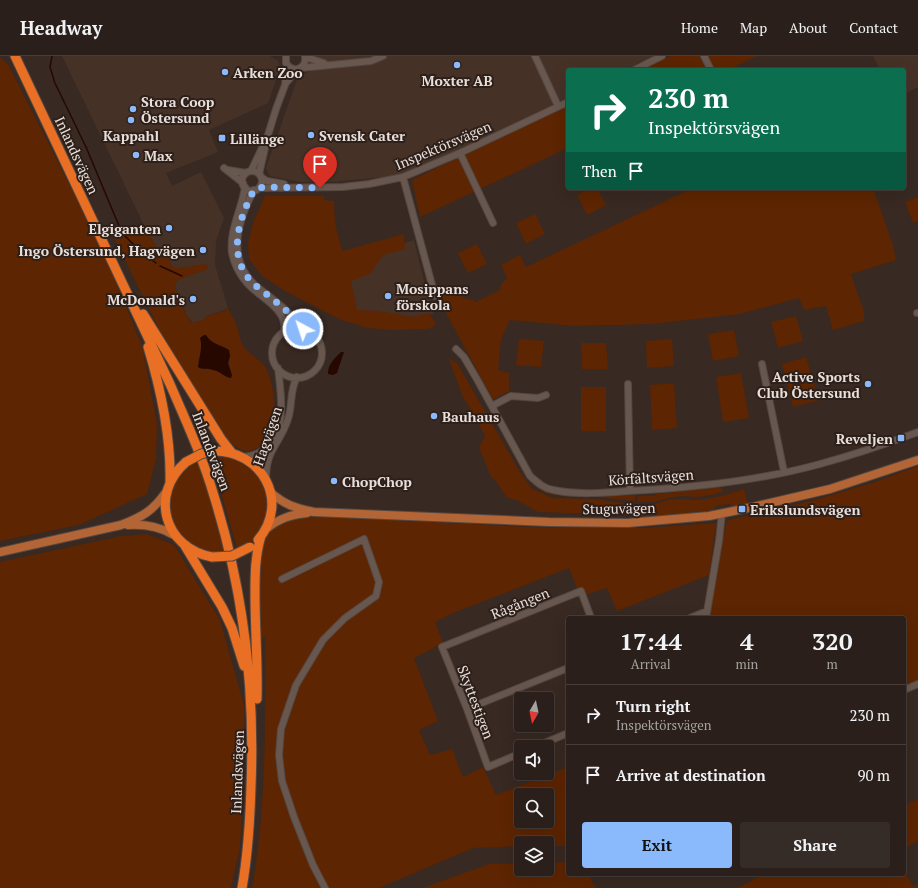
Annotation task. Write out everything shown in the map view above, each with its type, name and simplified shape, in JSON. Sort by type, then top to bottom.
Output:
[{"type":"highway","name":"Inlandsvägen","points":[[15,56],[135,305],[174,382],[196,435],[217,493],[229,536],[244,603],[254,682],[256,723],[256,816],[248,888]]},
{"type":"highway","name":"Inlandsvägen","points":[[19,56],[135,305],[193,437],[214,495],[228,543],[240,603],[250,673],[252,711],[253,746],[250,811],[246,867],[242,888]]},
{"type":"highway","points":[[135,305],[232,453]]},
{"type":"highway","points":[[135,305],[159,386],[167,426],[171,462],[170,481]]},
{"type":"highway","points":[[252,711],[246,675],[232,628],[216,596],[185,546],[174,535],[166,514],[166,492],[170,481],[177,470],[196,456],[212,451],[232,453],[243,457],[259,469],[266,480],[270,492],[272,511],[257,551],[255,563],[256,723]]},
{"type":"highway","points":[[185,546],[198,554],[212,557],[232,556],[250,547],[264,533]]},
{"type":"main road","name":"Stuguvägen","points":[[270,492],[291,507],[314,512],[526,521],[628,523],[722,513],[830,489],[918,460]]},
{"type":"main road","points":[[0,552],[121,525],[139,518],[149,512],[166,492]]},
{"type":"main road","name":"Stuguvägen","points":[[264,533],[281,519],[289,516],[314,512]]},
{"type":"main road","points":[[121,525],[149,525],[174,535]]},
{"type":"street","points":[[279,56],[286,61],[291,68],[371,61],[383,56]]},
{"type":"street","points":[[285,84],[305,62],[305,56],[330,64]]},
{"type":"street","points":[[535,56],[558,106]]},
{"type":"street","points":[[638,68],[662,56]]},
{"type":"street","points":[[704,56],[710,68]]},
{"type":"street","points":[[286,61],[285,84],[268,135],[260,176],[262,182],[256,189],[239,226],[237,241],[238,256],[245,272],[254,284],[296,319],[303,329]]},
{"type":"street","name":"Inspektörsvägen","points":[[256,189],[344,187],[369,184],[403,177],[460,153],[566,103]]},
{"type":"street","points":[[268,135],[249,172],[244,177],[244,185],[232,234],[233,254],[240,274],[248,284],[276,308],[282,316],[284,332]]},
{"type":"street","points":[[460,153],[493,223]]},
{"type":"street","points":[[256,189],[249,190],[224,168],[249,172],[260,176]]},
{"type":"street","name":"Inspektörsvägen","points":[[260,176],[267,181],[297,187]]},
{"type":"street","points":[[403,177],[435,296]]},
{"type":"street","points":[[294,328],[303,329],[310,332],[318,339],[322,354],[319,364],[309,374],[297,377],[286,375],[278,368],[274,361],[272,351],[277,338],[284,332],[294,328]]},
{"type":"street","name":"Körfältsvägen","points":[[456,348],[464,357],[530,476],[542,486],[552,490],[570,492],[630,491],[717,484],[819,464],[918,432]]},
{"type":"street","points":[[762,364],[784,472]]},
{"type":"street","name":"Hagvägen","points":[[243,457],[250,456],[264,450],[272,441],[277,431],[282,413],[278,368]]},
{"type":"street","name":"Hagvägen","points":[[266,480],[266,469],[271,454],[284,432],[289,417],[291,391],[297,377]]},
{"type":"street","points":[[628,384],[630,491]]},
{"type":"street","points":[[492,406],[511,396],[538,398],[546,395]]},
{"type":"street","points":[[706,615],[719,541],[722,513]]},
{"type":"street","points":[[282,580],[364,539],[379,582],[376,596],[344,618],[323,640],[296,685],[282,729],[278,756],[282,781],[294,817],[313,865],[325,888]]},
{"type":"street","name":"Rågången","points":[[442,647],[581,591],[591,616]]},
{"type":"street","name":"Skyttestigen","points":[[442,647],[488,767],[514,756]]},
{"type":"street","points":[[467,709],[566,669]]},
{"type":"street","points":[[906,689],[918,684]]},
{"type":"street","points":[[552,740],[566,734]]},
{"type":"shaded area","name":"Lillänge","points":[[62,56],[270,56],[278,61],[280,68],[268,103],[209,130],[218,152],[166,173],[172,186],[201,172],[224,218],[216,241],[215,265],[228,308],[193,323],[187,316],[175,287],[175,283],[178,280],[178,268],[173,268],[168,259],[164,259],[161,256],[143,223]]},
{"type":"shaded area","points":[[315,56],[653,56],[628,68],[566,68],[566,99],[443,158],[394,176],[330,182],[301,182],[270,176],[266,168],[298,77],[314,69],[322,70],[323,62]]},
{"type":"shaded area","points":[[671,56],[757,56],[732,68],[646,68]]},
{"type":"shaded area","points":[[873,56],[918,56],[918,87],[906,93],[906,68],[879,68]]},
{"type":"shaded area","points":[[0,57],[8,64],[103,251],[142,346],[157,424],[156,459],[147,494],[79,525],[0,541]]},
{"type":"shaded area","points":[[566,106],[566,149],[420,217],[412,180]]},
{"type":"shaded area","points":[[586,190],[598,190],[606,205],[587,215],[577,195]]},
{"type":"shaded area","points":[[689,190],[874,190],[893,245],[896,260],[851,274],[864,312],[864,321],[833,330],[826,306],[804,310],[799,298],[740,314],[652,324],[573,326],[510,320],[501,339],[498,370],[509,373],[509,391],[493,400],[447,315],[439,294],[454,288],[464,298],[475,302],[500,290],[501,284],[507,278],[501,265],[520,255],[526,267]]},
{"type":"shaded area","points":[[265,196],[324,196],[324,200],[334,201],[335,223],[342,251],[404,234],[405,249],[383,255],[370,274],[351,281],[357,310],[378,311],[413,317],[429,313],[436,324],[427,329],[390,330],[368,328],[341,320],[285,291],[262,276],[249,259],[248,244],[253,223]]},
{"type":"shaded area","points":[[918,197],[918,221],[913,223],[905,202]]},
{"type":"shaded area","points":[[535,214],[545,234],[526,244],[516,223]]},
{"type":"shaded area","points":[[143,223],[161,256],[168,258],[173,268],[204,264],[208,266],[208,269],[178,280],[175,283],[175,287],[190,321],[193,323],[228,308],[236,324],[244,348],[266,368],[274,398],[274,421],[271,432],[259,447],[249,451],[240,450],[225,437],[161,333],[113,236]],"holes":[[[201,340],[209,340],[229,350],[229,365],[232,375],[231,378],[226,377],[215,370],[198,367],[201,351]]]},
{"type":"shaded area","name":"Mosippans förskola","points":[[414,240],[434,314],[413,318],[351,316],[341,261]]},
{"type":"shaded area","points":[[477,244],[487,264],[468,273],[458,253]]},
{"type":"shaded area","points":[[796,316],[803,341],[778,348],[771,322]]},
{"type":"shaded area","points":[[734,330],[739,356],[713,361],[708,334]]},
{"type":"shaded area","points":[[206,335],[213,342],[229,350],[230,356],[228,363],[232,375],[231,378],[209,369],[198,367],[201,349],[200,338]]},
{"type":"shaded area","points":[[519,339],[544,341],[541,367],[516,365]]},
{"type":"shaded area","points":[[672,339],[674,366],[647,368],[646,341]]},
{"type":"shaded area","points":[[581,343],[606,343],[608,369],[582,369]]},
{"type":"shaded area","points":[[341,352],[344,352],[337,373],[333,375],[328,374],[330,364]]},
{"type":"shaded area","points":[[806,357],[819,400],[793,407],[782,364]]},
{"type":"shaded area","points":[[449,359],[457,363],[520,472],[532,489],[552,498],[595,499],[636,505],[655,504],[668,500],[705,499],[744,489],[748,504],[731,507],[730,504],[715,506],[714,510],[642,518],[628,515],[538,512],[518,501],[506,497],[496,481],[491,477],[479,447],[485,437],[462,395]]},
{"type":"shaded area","points":[[741,373],[749,418],[723,422],[716,377]]},
{"type":"shaded area","points":[[674,383],[677,428],[652,430],[650,385]]},
{"type":"shaded area","points":[[581,387],[606,387],[606,431],[581,431]]},
{"type":"shaded area","points":[[504,438],[506,438],[535,484],[546,491],[557,493],[635,495],[635,501],[545,493],[534,486],[528,479]]},
{"type":"shaded area","points":[[225,454],[247,462],[266,487],[268,517],[257,538],[238,551],[210,455]]},
{"type":"shaded area","points":[[198,458],[227,554],[204,553],[179,536],[170,515],[170,493],[180,472]]},
{"type":"shaded area","points":[[918,466],[918,681],[906,686],[906,616],[709,616],[726,524],[728,520],[815,500],[878,481]]},
{"type":"shaded area","points":[[721,487],[723,492],[712,495],[697,497],[681,496],[654,502],[638,502],[638,496],[656,496],[656,494]]},
{"type":"shaded area","points":[[318,516],[528,527],[643,528],[716,523],[709,575],[617,611],[607,588],[588,594],[577,588],[569,568],[453,613],[435,622],[443,643],[414,658],[438,721],[419,730],[430,755],[452,749],[463,777],[483,767],[496,795],[514,788],[535,780],[554,780],[554,772],[566,768],[566,846],[554,846],[554,836],[514,836],[514,846],[473,848],[379,888],[252,888],[257,857],[263,794],[265,731],[265,637],[260,637],[259,552],[267,533],[286,519]]},
{"type":"shaded area","points":[[147,534],[174,545],[220,620],[244,705],[244,777],[240,847],[231,888],[0,888],[0,562],[121,536]]},
{"type":"shaded area","points":[[918,799],[918,841],[906,847],[906,805]]},
{"type":"shaded area","points":[[566,862],[566,876],[589,876],[596,888],[422,888],[489,864],[514,864],[514,876],[554,876],[554,863]]},
{"type":"shaded area","points":[[906,874],[913,886],[918,885],[918,888],[737,888],[761,876],[906,876]]},
{"type":"waterway","points":[[52,56],[50,67],[54,80]]},
{"type":"waterway","points":[[54,81],[86,147],[122,233],[143,254],[156,263]]},
{"type":"waterway","points":[[160,266],[182,276]]},
{"type":"place","name":"Moxter AB","points":[[457,65]]},
{"type":"place","name":"Arken Zoo","points":[[225,72]]},
{"type":"place","name":"Stora Coop Östersund","points":[[133,109]]},
{"type":"place","name":"Kappahl","points":[[131,120]]},
{"type":"place","name":"Svensk Cater","points":[[311,135]]},
{"type":"place","name":"Lillänge","points":[[222,138]]},
{"type":"place","name":"Max","points":[[136,155]]},
{"type":"place","name":"Elgiganten","points":[[169,228]]},
{"type":"place","name":"Ingo Östersund, Hagvägen","points":[[203,250]]},
{"type":"place","name":"Mosippans förskola","points":[[388,296]]},
{"type":"place","name":"McDonald's","points":[[193,299]]},
{"type":"place","name":"Active Sports Club Östersund","points":[[868,384]]},
{"type":"place","name":"Bauhaus","points":[[434,416]]},
{"type":"place","name":"Reveljen","points":[[901,438]]},
{"type":"place","name":"ChopChop","points":[[334,481]]},
{"type":"place","name":"Erikslundsvägen","points":[[742,509]]},
{"type":"route","points":[[303,329],[296,319],[254,284],[245,272],[238,256],[237,241],[239,226],[254,190],[266,187],[320,188]]}]
